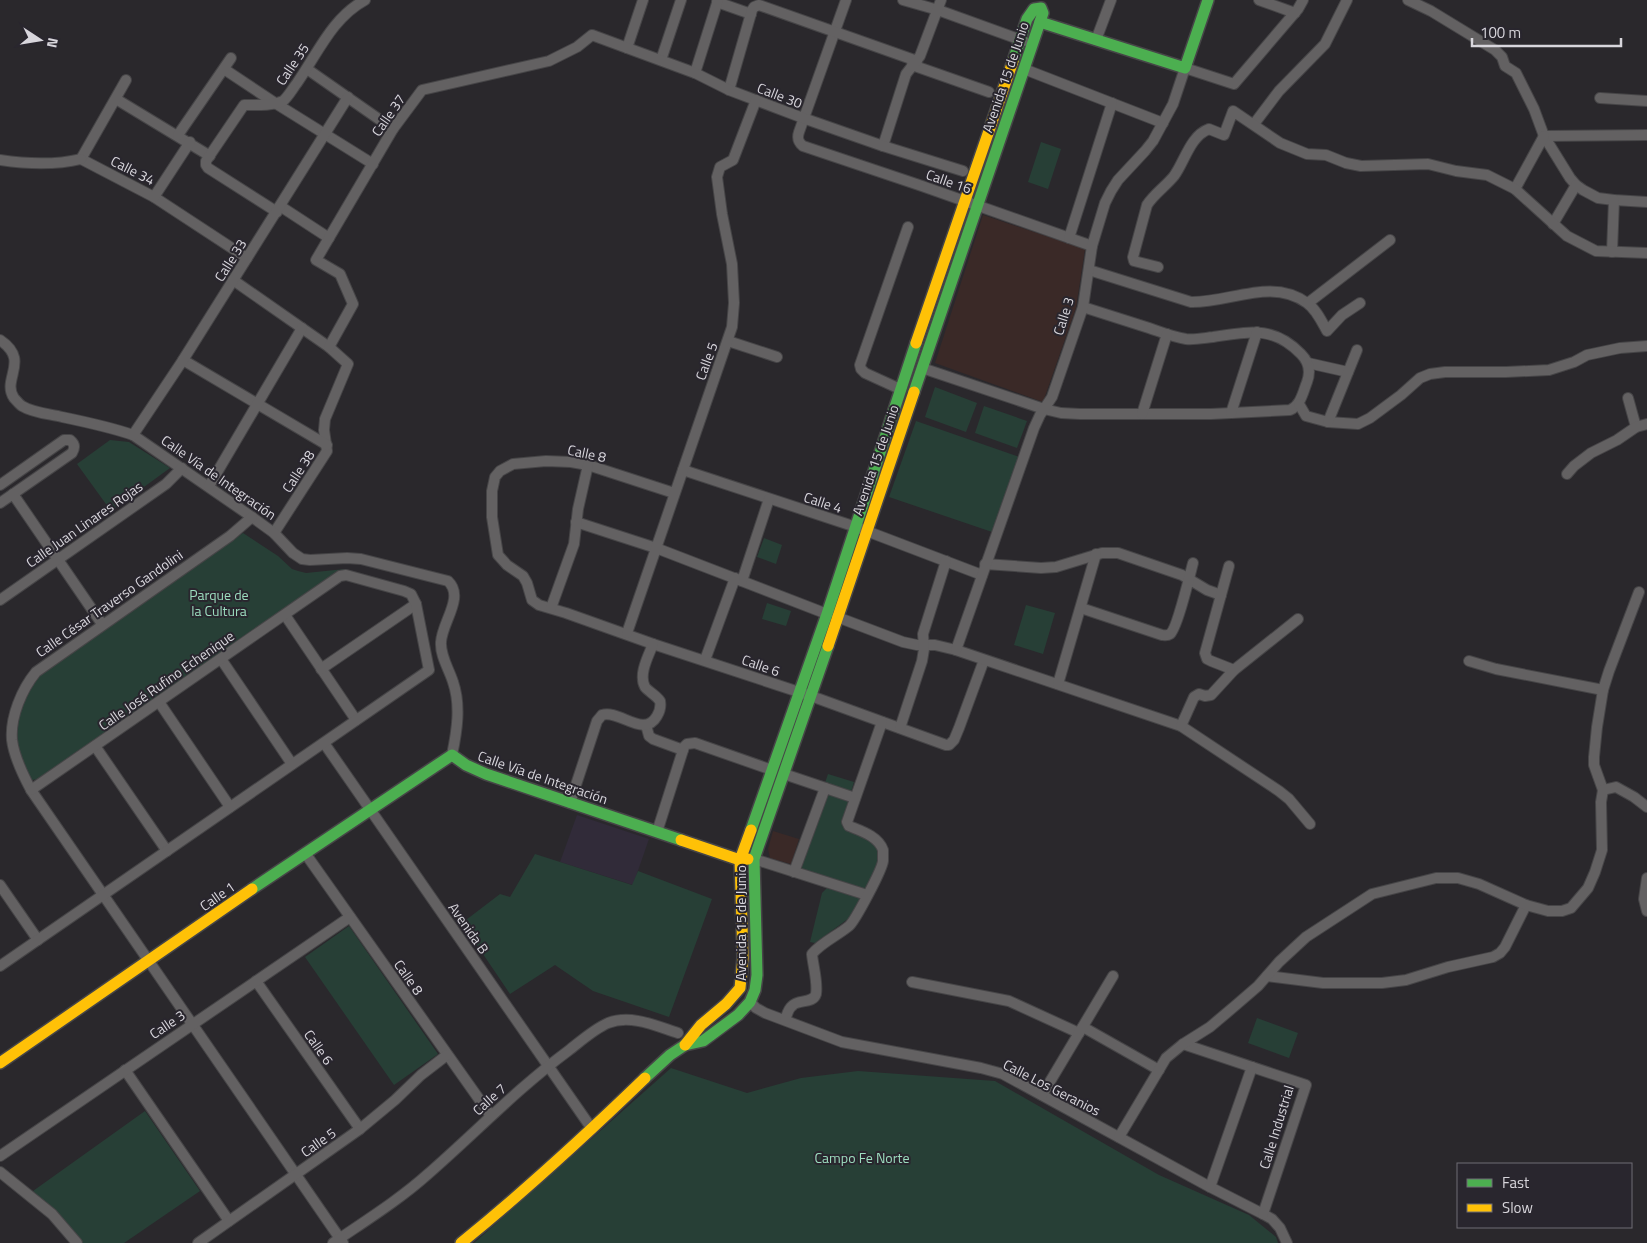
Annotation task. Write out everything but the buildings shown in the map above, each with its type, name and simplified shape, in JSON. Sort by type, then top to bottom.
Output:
[{"type":"street","name":"Calle 35","points":[[208,160],[244,106],[275,104],[284,100],[307,69],[334,25],[365,0]]},
{"type":"street","points":[[627,48],[643,0]]},
{"type":"street","points":[[661,60],[681,0]]},
{"type":"street","points":[[803,118],[846,0]]},
{"type":"street","points":[[903,0],[939,5],[1032,44]]},
{"type":"street","points":[[1096,40],[1111,0]]},
{"type":"street","name":"Calle 3","points":[[956,650],[1034,428],[1052,397],[1083,307],[1092,246],[1105,203],[1111,190],[1124,173],[1146,151],[1173,104],[1208,0]]},
{"type":"street","points":[[1259,0],[1294,13]]},
{"type":"street","points":[[1040,22],[1234,84],[1303,0]]},
{"type":"street","points":[[1254,124],[1279,91],[1325,44],[1347,0]]},
{"type":"street","points":[[1408,0],[1431,11],[1495,50],[1502,57],[1505,66],[1516,73],[1534,109],[1544,136],[1576,185],[1591,195],[1614,200],[1647,202]]},
{"type":"street","points":[[695,73],[718,1],[751,14]]},
{"type":"street","points":[[729,90],[751,14],[754,7],[759,5],[834,31],[989,92]]},
{"type":"street","points":[[883,146],[904,80],[909,68],[923,51],[939,5]]},
{"type":"street","name":"Avenida 15 de Junio","points":[[685,1045],[703,1041],[738,1015],[750,1002],[755,990],[757,975],[754,859],[784,774],[805,694],[861,529],[922,368],[1043,13],[1041,8],[1036,7],[1033,9],[1027,19],[1020,39],[900,389],[861,529]]},
{"type":"street","name":"Calle 30","points":[[592,35],[695,73],[729,90],[803,118],[883,146],[962,170]]},
{"type":"street","name":"Calle 37","points":[[329,347],[353,304],[340,274],[316,260],[393,129],[422,90],[549,61],[577,47],[592,35]]},
{"type":"street","points":[[178,135],[231,58]]},
{"type":"street","points":[[224,69],[275,104],[373,164]]},
{"type":"street","points":[[307,69],[393,129]]},
{"type":"street","points":[[1024,69],[1163,123]]},
{"type":"street","points":[[0,160],[15,163],[68,162],[82,159],[126,80]]},
{"type":"street","name":"Calle 33","points":[[133,435],[183,360],[348,97]]},
{"type":"street","points":[[116,98],[190,142],[208,160],[278,208],[329,238]]},
{"type":"street","points":[[1600,98],[1647,101]]},
{"type":"street","name":"Calle 5","points":[[627,633],[732,327],[733,275],[717,173],[722,165],[733,160],[756,100]]},
{"type":"street","points":[[1069,238],[1112,103]]},
{"type":"street","points":[[1158,267],[1137,263],[1133,257],[1146,205],[1174,176],[1197,137],[1209,129],[1224,135],[1233,111],[1280,143],[1307,154],[1326,155],[1346,163],[1361,166],[1428,164],[1456,171],[1487,175],[1515,189],[1567,236],[1596,251],[1647,253]]},
{"type":"street","name":"Calle 16","points":[[803,118],[798,140],[803,146],[1092,246]]},
{"type":"street","points":[[1544,136],[1647,135]]},
{"type":"street","points":[[1515,189],[1544,136]]},
{"type":"street","points":[[154,197],[190,142]]},
{"type":"street","name":"Calle 34","points":[[82,159],[154,197],[247,258]]},
{"type":"street","points":[[1553,224],[1576,185]]},
{"type":"street","points":[[1612,252],[1614,200]]},
{"type":"street","points":[[900,389],[865,373],[860,365],[908,226]]},
{"type":"street","points":[[1308,303],[1390,240]]},
{"type":"street","points":[[1089,270],[1191,302],[1217,300],[1259,291],[1279,291],[1308,303],[1327,331],[1342,315],[1360,302]]},
{"type":"street","points":[[233,280],[329,347]]},
{"type":"street","points":[[922,368],[1061,413],[1230,413],[1290,410],[1299,404],[1309,378],[1310,370],[1308,363],[1300,352],[1279,337],[1257,332],[1188,340],[1083,307]]},
{"type":"street","points":[[209,486],[302,328]]},
{"type":"street","points":[[1230,413],[1257,332]]},
{"type":"street","points":[[1142,414],[1167,334]]},
{"type":"street","name":"Calle Vía de Integración","points":[[0,340],[8,345],[14,355],[11,385],[13,396],[22,406],[36,412],[112,428],[133,435],[274,533],[293,553],[302,559],[362,559],[442,578],[452,585],[455,592],[454,600],[443,630],[441,642],[443,656],[454,683],[457,699],[452,754],[460,762],[476,771],[740,860],[754,859],[867,895]]},
{"type":"street","points":[[728,341],[777,357]]},
{"type":"street","points":[[1299,404],[1306,416],[1328,422],[1362,423],[1401,395],[1420,378],[1430,374],[1549,370],[1587,355],[1620,348],[1647,346]]},
{"type":"street","name":"Calle 38","points":[[274,533],[327,451],[324,430],[325,419],[348,364],[329,347]]},
{"type":"street","points":[[1328,422],[1357,350]]},
{"type":"street","points":[[183,360],[327,446]]},
{"type":"street","points":[[1308,363],[1348,372]]},
{"type":"street","points":[[1628,398],[1636,427]]},
{"type":"street","points":[[1567,474],[1591,453],[1608,445],[1636,427],[1647,424]]},
{"type":"street","points":[[0,485],[64,440],[72,441],[74,447],[72,453],[0,504]]},
{"type":"street","name":"Calle 8","points":[[498,555],[494,537],[491,502],[495,477],[504,467],[524,462],[546,460],[571,462],[588,465],[674,493]]},
{"type":"street","points":[[551,608],[574,544],[576,522],[588,465]]},
{"type":"street","name":"Calle Juan Linares Rojas","points":[[0,600],[166,484],[182,468]]},
{"type":"street","name":"Calle 4","points":[[682,470],[861,529],[946,561],[983,569],[1041,568],[1056,567],[1102,552],[1118,553],[1188,578],[1207,590],[1221,595]]},
{"type":"street","points":[[13,494],[102,624]]},
{"type":"street","points":[[705,660],[769,499]]},
{"type":"street","name":"Calle César Traverso Gandolini","points":[[252,517],[230,536],[36,672],[21,696],[12,731],[12,740],[31,790],[296,1174],[339,1241]]},
{"type":"street","points":[[576,522],[656,548],[903,642],[924,646],[935,645],[956,650],[1181,726],[1279,791],[1310,824]]},
{"type":"street","points":[[1058,684],[1096,554]]},
{"type":"street","name":"Calle 6","points":[[498,555],[507,565],[523,576],[528,583],[535,603],[805,694],[946,745],[952,743],[959,728],[984,660]]},
{"type":"street","points":[[900,728],[922,661],[924,650],[923,634],[946,561]]},
{"type":"street","points":[[1081,608],[1166,635],[1172,632],[1174,628],[1193,563]]},
{"type":"street","points":[[1229,566],[1205,653],[1207,660],[1234,670]]},
{"type":"street","name":"Calle José Rufino Echenique","points":[[31,790],[340,576],[404,591],[411,594],[416,604]]},
{"type":"street","points":[[1119,1137],[1166,1058],[1183,1044],[1210,1027],[1258,986],[1279,962],[1306,937],[1372,894],[1436,878],[1458,878],[1479,884],[1526,905],[1548,911],[1571,908],[1588,888],[1602,850],[1601,802],[1603,790],[1594,765],[1597,727],[1603,690],[1609,670],[1639,592]]},
{"type":"street","points":[[0,966],[429,670],[416,604],[321,669]]},
{"type":"street","points":[[285,615],[356,720]]},
{"type":"street","points":[[1181,726],[1194,697],[1199,694],[1210,695],[1234,670],[1298,619]]},
{"type":"street","points":[[570,803],[599,717],[605,713],[637,724],[646,725],[653,722],[660,711],[661,705],[657,697],[646,687],[643,677],[646,661],[653,644]]},
{"type":"street","points":[[220,659],[292,764]]},
{"type":"street","points":[[1469,661],[1496,669],[1603,690]]},
{"type":"street","name":"Avenida 15 de Junio","points":[[461,1243],[592,1129],[670,1055],[685,1045],[701,1025],[737,993],[741,983],[743,958],[740,860],[772,770],[805,694]]},
{"type":"street","points":[[159,702],[230,807]]},
{"type":"street","points":[[785,1020],[793,1004],[814,998],[816,993],[812,954],[818,947],[850,925],[883,862],[883,850],[872,836],[849,826],[847,822],[882,722]]},
{"type":"street","points":[[646,725],[649,736],[653,739],[683,750]]},
{"type":"street","points":[[0,730],[12,731]]},
{"type":"street","name":"Avenida B","points":[[324,743],[592,1129]]},
{"type":"street","points":[[657,832],[683,750],[687,744],[695,743],[772,770]]},
{"type":"street","points":[[95,746],[167,850]]},
{"type":"street","name":"Calle 1","points":[[0,1063],[452,754]]},
{"type":"street","points":[[784,774],[856,798]]},
{"type":"street","points":[[794,872],[825,788]]},
{"type":"street","points":[[1603,790],[1616,788],[1634,797],[1647,807]]},
{"type":"street","name":"Calle 8","points":[[305,853],[491,1116]]},
{"type":"street","points":[[1647,878],[1644,899],[1647,911]]},
{"type":"street","points":[[0,885],[38,940]]},
{"type":"street","points":[[1267,976],[1323,983],[1382,983],[1406,980],[1448,967],[1493,957],[1505,947],[1526,905]]},
{"type":"street","name":"Calle 3","points":[[0,1156],[350,917]]},
{"type":"street","points":[[1042,1095],[1113,976]]},
{"type":"street","name":"Calle 6","points":[[256,981],[360,1129]]},
{"type":"street","points":[[912,982],[1009,1001],[1081,1030],[1159,1070]]},
{"type":"street","name":"Calle Los Geranios","points":[[750,1002],[765,1013],[842,1042],[981,1068],[1003,1074],[1272,1219],[1280,1228],[1287,1243]]},
{"type":"street","name":"Calle 7","points":[[339,1241],[427,1176],[548,1066],[592,1032],[615,1021],[634,1020],[678,1033]]},
{"type":"street","name":"Calle Industrial","points":[[1183,1044],[1306,1085],[1263,1214]]},
{"type":"street","name":"Calle 5","points":[[198,1243],[360,1129],[421,1075],[447,1055]]},
{"type":"street","points":[[1210,1187],[1252,1067]]},
{"type":"street","points":[[125,1070],[230,1221]]},
{"type":"street","points":[[0,1172],[52,1214],[77,1243]]},
{"type":"shaded area","points":[[983,215],[1085,249],[1076,308],[1043,402],[935,363]]},
{"type":"shaded area","points":[[577,815],[649,839],[633,885],[560,862]]},
{"type":"shaded area","points":[[773,831],[799,839],[791,864],[770,858],[768,849]]},
{"type":"green space","points":[[1041,142],[1061,149],[1048,189],[1028,182]]},
{"type":"green space","points":[[935,387],[977,403],[966,432],[925,417]]},
{"type":"green space","points":[[984,406],[1027,421],[1017,448],[975,433]]},
{"type":"green space","points":[[916,421],[1022,458],[995,533],[889,497]]},
{"type":"green space","points":[[110,440],[129,442],[170,468],[111,511],[77,464]]},
{"type":"green space","name":"Parque de la Cultura","points":[[243,533],[278,556],[292,569],[306,573],[345,569],[39,779],[32,780],[27,773],[18,746],[17,723],[29,691],[43,670]]},
{"type":"green space","points":[[764,538],[782,545],[776,564],[757,557]]},
{"type":"green space","points":[[767,603],[791,611],[786,626],[762,619]]},
{"type":"green space","points":[[1026,605],[1055,613],[1043,654],[1014,645]]},
{"type":"green space","points":[[828,774],[854,782],[851,792],[825,783]]},
{"type":"green space","points":[[827,794],[852,803],[842,826],[871,837],[877,844],[881,862],[865,890],[801,870],[799,863]]},
{"type":"green space","points":[[535,854],[632,885],[638,871],[712,899],[669,1017],[593,991],[555,965],[510,994],[462,923],[500,894],[510,897]]},
{"type":"green space","points":[[827,888],[860,898],[861,901],[856,913],[815,943],[810,942],[822,893]]},
{"type":"green space","points":[[349,926],[438,1054],[394,1085],[305,957]]},
{"type":"green space","points":[[1257,1018],[1298,1033],[1289,1058],[1248,1043]]},
{"type":"green space","name":"Campo Fe Norte","points":[[671,1068],[747,1093],[801,1078],[858,1071],[995,1081],[1159,1175],[1249,1215],[1276,1237],[1278,1243],[474,1243]]},
{"type":"green space","points":[[145,1111],[200,1191],[124,1243],[81,1243],[70,1228],[33,1191]]},
{"type":"traffic: fast","points":[[1040,22],[1185,68],[1208,0]]},
{"type":"traffic: fast","points":[[914,392],[1043,13],[1041,8],[1034,9],[1027,19],[1013,61]]},
{"type":"traffic: fast","points":[[751,830],[827,614],[916,343]]},
{"type":"traffic: fast","points":[[645,1078],[670,1055],[685,1045],[703,1041],[738,1015],[750,1002],[755,990],[757,975],[754,859],[828,646]]},
{"type":"traffic: fast","points":[[252,889],[452,755],[466,765],[486,774],[681,840]]},
{"type":"traffic: slow","points":[[916,343],[1013,61]]},
{"type":"traffic: slow","points":[[828,646],[914,392]]},
{"type":"traffic: slow","points":[[685,1045],[701,1025],[726,1004],[740,988],[743,958],[740,860],[751,830]]},
{"type":"traffic: slow","points":[[681,840],[740,860],[748,859]]},
{"type":"traffic: slow","points":[[0,1063],[252,889]]},
{"type":"traffic: slow","points":[[461,1243],[555,1162],[645,1078]]}]
